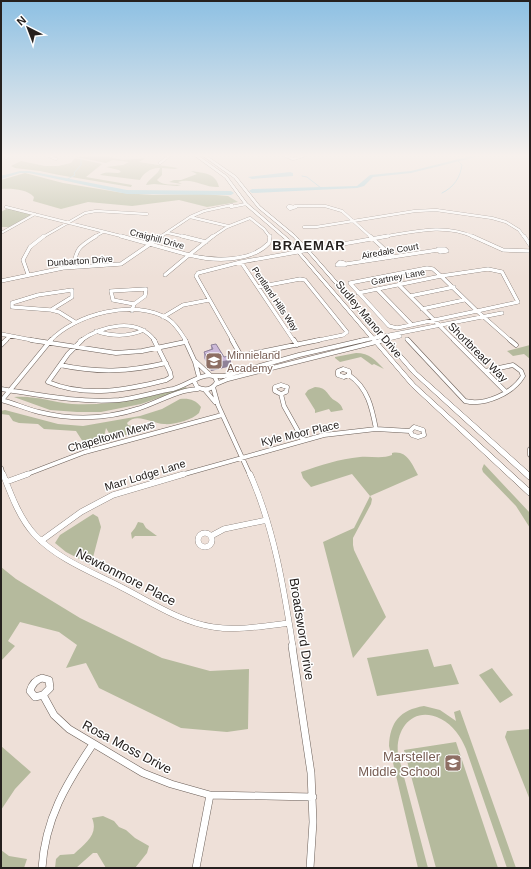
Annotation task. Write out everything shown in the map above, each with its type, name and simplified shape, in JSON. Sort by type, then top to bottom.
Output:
[{"type":"main road","name":"Sudley Manor Drive","points":[[240,197],[260,217],[289,241],[374,340],[429,401],[530,493]]},
{"type":"main road","name":"Sudley Manor Drive","points":[[250,197],[307,250],[384,338],[437,394],[530,477]]},
{"type":"street","name":"Dunbarton Drive","points":[[1,281],[28,274],[73,267],[113,266],[121,264],[190,217],[204,211],[254,202]]},
{"type":"street","name":"Dunbarton Drive","points":[[228,205],[238,204]]},
{"type":"street","name":"Dunbarton Drive","points":[[218,208],[228,205],[246,204]]},
{"type":"street","points":[[294,206],[320,206],[342,211],[393,257]]},
{"type":"street","name":"Craighill Drive","points":[[6,207],[206,259],[218,259],[252,254],[269,244],[270,238],[266,232],[250,218],[228,226]]},
{"type":"street","points":[[304,227],[316,227],[421,210],[451,212],[492,218],[506,222],[519,230],[530,245]]},
{"type":"street","points":[[28,274],[23,264],[27,251],[43,237],[85,213],[93,211],[147,214]]},
{"type":"street","points":[[1,233],[35,214]]},
{"type":"street","points":[[190,217],[228,226]]},
{"type":"street","points":[[165,275],[228,226]]},
{"type":"street","points":[[1,228],[6,230]]},
{"type":"street","points":[[258,287],[300,279],[305,280],[347,332],[343,335],[241,356],[196,276],[197,274],[218,267],[241,262],[424,230],[445,229],[469,234],[499,249],[530,251]]},
{"type":"street","points":[[73,267],[76,251],[82,245],[103,232]]},
{"type":"street","points":[[168,233],[206,242]]},
{"type":"street","name":"Airedale Court","points":[[346,264],[354,264],[438,250]]},
{"type":"street","name":"Pentland Hills Way","points":[[241,262],[297,345]]},
{"type":"street","points":[[477,311],[397,328],[391,327],[351,285],[352,282],[427,268],[433,269],[454,287],[464,300],[477,311],[482,316],[516,345]]},
{"type":"street","name":"Gartney Lane","points":[[358,293],[441,276],[488,269],[502,272],[518,302],[477,311]]},
{"type":"street","name":"Shortbread Way","points":[[399,285],[505,391]]},
{"type":"street","points":[[410,296],[454,287]]},
{"type":"street","points":[[132,311],[134,304],[145,296],[146,289],[111,291],[114,300],[134,304]]},
{"type":"street","points":[[377,289],[412,325]]},
{"type":"street","points":[[51,310],[72,297],[72,290],[38,295],[12,303],[12,307],[60,312],[75,322]]},
{"type":"street","points":[[163,317],[180,306],[209,300]]},
{"type":"street","points":[[422,309],[464,300]]},
{"type":"street","points":[[199,377],[194,360],[178,328],[163,317],[132,311],[102,313],[75,322],[59,332],[48,343],[1,400],[52,415],[90,417],[135,410],[155,404],[189,389],[203,389],[214,386],[228,379],[374,340]]},
{"type":"street","points":[[1,389],[76,399],[109,400],[130,398],[181,387],[199,377],[224,376],[299,355],[482,316]]},
{"type":"street","points":[[121,326],[134,327],[144,330],[152,336],[166,363],[171,376],[166,380],[128,389],[102,391],[80,390],[50,383],[48,381],[81,339],[96,331],[108,327],[121,326]]},
{"type":"street","points":[[96,331],[118,336],[134,334],[144,330]]},
{"type":"street","points":[[1,334],[97,352],[116,354],[159,348],[185,342]]},
{"type":"street","points":[[1,345],[10,336]]},
{"type":"street","points":[[407,339],[467,402],[473,404],[493,398],[520,381],[523,376],[521,371],[515,366],[510,365],[485,371]]},
{"type":"street","name":"Broadsword Drive","points":[[194,360],[204,372],[216,379],[214,386],[218,406],[258,492],[276,553],[289,623],[308,747],[313,797],[310,868]]},
{"type":"street","points":[[60,365],[90,371],[108,372],[139,369],[166,363]]},
{"type":"street","points":[[349,376],[358,381],[366,393],[372,407],[376,429]]},
{"type":"street","name":"Broadsword Drive","points":[[194,381],[195,385],[203,389],[218,406]]},
{"type":"street","points":[[281,394],[284,406],[303,440]]},
{"type":"street","name":"Chapeltown Mews","points":[[6,482],[85,452],[222,415]]},
{"type":"street","name":"Kyle Moor Place","points":[[243,457],[303,440],[332,434],[376,429],[410,431]]},
{"type":"street","points":[[530,449],[530,455]]},
{"type":"street","name":"Marr Lodge Lane","points":[[41,541],[82,511],[115,494],[243,457]]},
{"type":"street","name":"Newtonmore Place","points":[[1,468],[15,504],[23,519],[41,541],[65,558],[175,614],[201,625],[227,629],[289,623]]},
{"type":"street","points":[[211,536],[224,529],[267,520]]},
{"type":"street","name":"Rosa Moss Drive","points":[[44,695],[58,720],[69,729],[151,777],[191,791],[210,795],[313,797]]},
{"type":"street","points":[[42,868],[46,832],[53,810],[93,744]]},
{"type":"street","points":[[196,868],[210,795]]},
{"type":"green space","points":[[34,197],[229,197],[238,202],[207,207],[179,200],[132,206],[88,202],[61,209],[33,201]]},
{"type":"green space","points":[[8,208],[31,215],[9,227],[1,227],[1,212]]},
{"type":"green space","points":[[530,345],[530,359],[524,354],[513,356],[507,351]]},
{"type":"green space","points":[[356,353],[369,356],[384,369],[374,364],[372,365],[361,357],[340,362],[335,358]]},
{"type":"green space","points":[[186,387],[187,388],[141,404],[101,412],[50,410],[14,397],[36,398],[72,404],[101,404],[144,398]]},
{"type":"green space","points":[[315,387],[325,390],[331,398],[340,404],[343,410],[331,412],[329,409],[315,413],[315,410],[305,394],[308,390]]},
{"type":"green space","points":[[180,399],[195,401],[201,407],[199,413],[196,416],[178,423],[159,424],[140,418],[131,420],[127,423],[128,425],[147,430],[112,438],[106,428],[103,441],[90,445],[85,445],[76,431],[44,429],[38,424],[19,423],[13,421],[9,415],[1,414],[1,411],[5,410],[58,424],[83,426],[140,416],[162,409]]},
{"type":"green space","points":[[392,453],[402,454],[411,462],[418,475],[370,496],[352,474],[311,487],[303,478],[301,472],[345,459],[385,457],[392,455]]},
{"type":"green space","points":[[484,464],[530,513],[530,528],[516,506],[483,472],[482,469]]},
{"type":"green space","points":[[370,496],[372,499],[371,504],[353,538],[353,545],[386,617],[353,658],[323,542],[354,528]]},
{"type":"green space","points":[[93,514],[98,517],[101,527],[91,565],[66,552],[55,543],[60,535]]},
{"type":"green space","points":[[138,522],[143,523],[146,528],[157,536],[135,536],[132,539],[131,533]]},
{"type":"green space","points":[[1,567],[16,579],[80,618],[162,658],[210,671],[249,669],[248,729],[227,732],[181,728],[99,688],[86,663],[66,668],[77,645],[59,632],[20,622],[8,641],[15,646],[1,661]]},
{"type":"green space","points":[[428,649],[434,667],[451,664],[459,684],[377,696],[367,658]]},
{"type":"green space","points":[[492,668],[513,695],[500,703],[479,675]]},
{"type":"green space","points":[[424,706],[440,710],[456,721],[454,712],[460,710],[516,868],[507,868],[462,740],[453,728],[441,719],[431,715],[422,715],[415,717],[403,728],[398,744],[398,754],[428,868],[418,868],[389,746],[392,730],[398,718],[409,711]]},
{"type":"green space","points":[[530,729],[530,800],[505,737],[507,731]]},
{"type":"green space","points":[[456,742],[498,868],[436,868],[404,750]]},
{"type":"green space","points":[[1,746],[31,772],[15,789],[1,810]]},
{"type":"green space","points":[[103,816],[114,821],[119,827],[126,830],[135,838],[149,846],[147,853],[135,868],[106,868],[97,853],[93,853],[76,868],[55,868],[56,859],[60,855],[74,854],[90,838],[94,829],[92,818]]},
{"type":"green space","points":[[1,850],[9,856],[27,859],[24,868],[1,868]]},
{"type":"building","points":[[216,344],[224,357],[229,356],[231,360],[210,364],[204,352],[213,349],[211,345]]},
{"type":"place","name":"Minnieland Academy","points":[[214,361]]},
{"type":"place","name":"Marsteller Middle School","points":[[453,763]]},
{"type":"district","name":"BRAEMAR","points":[[309,245]]}]
